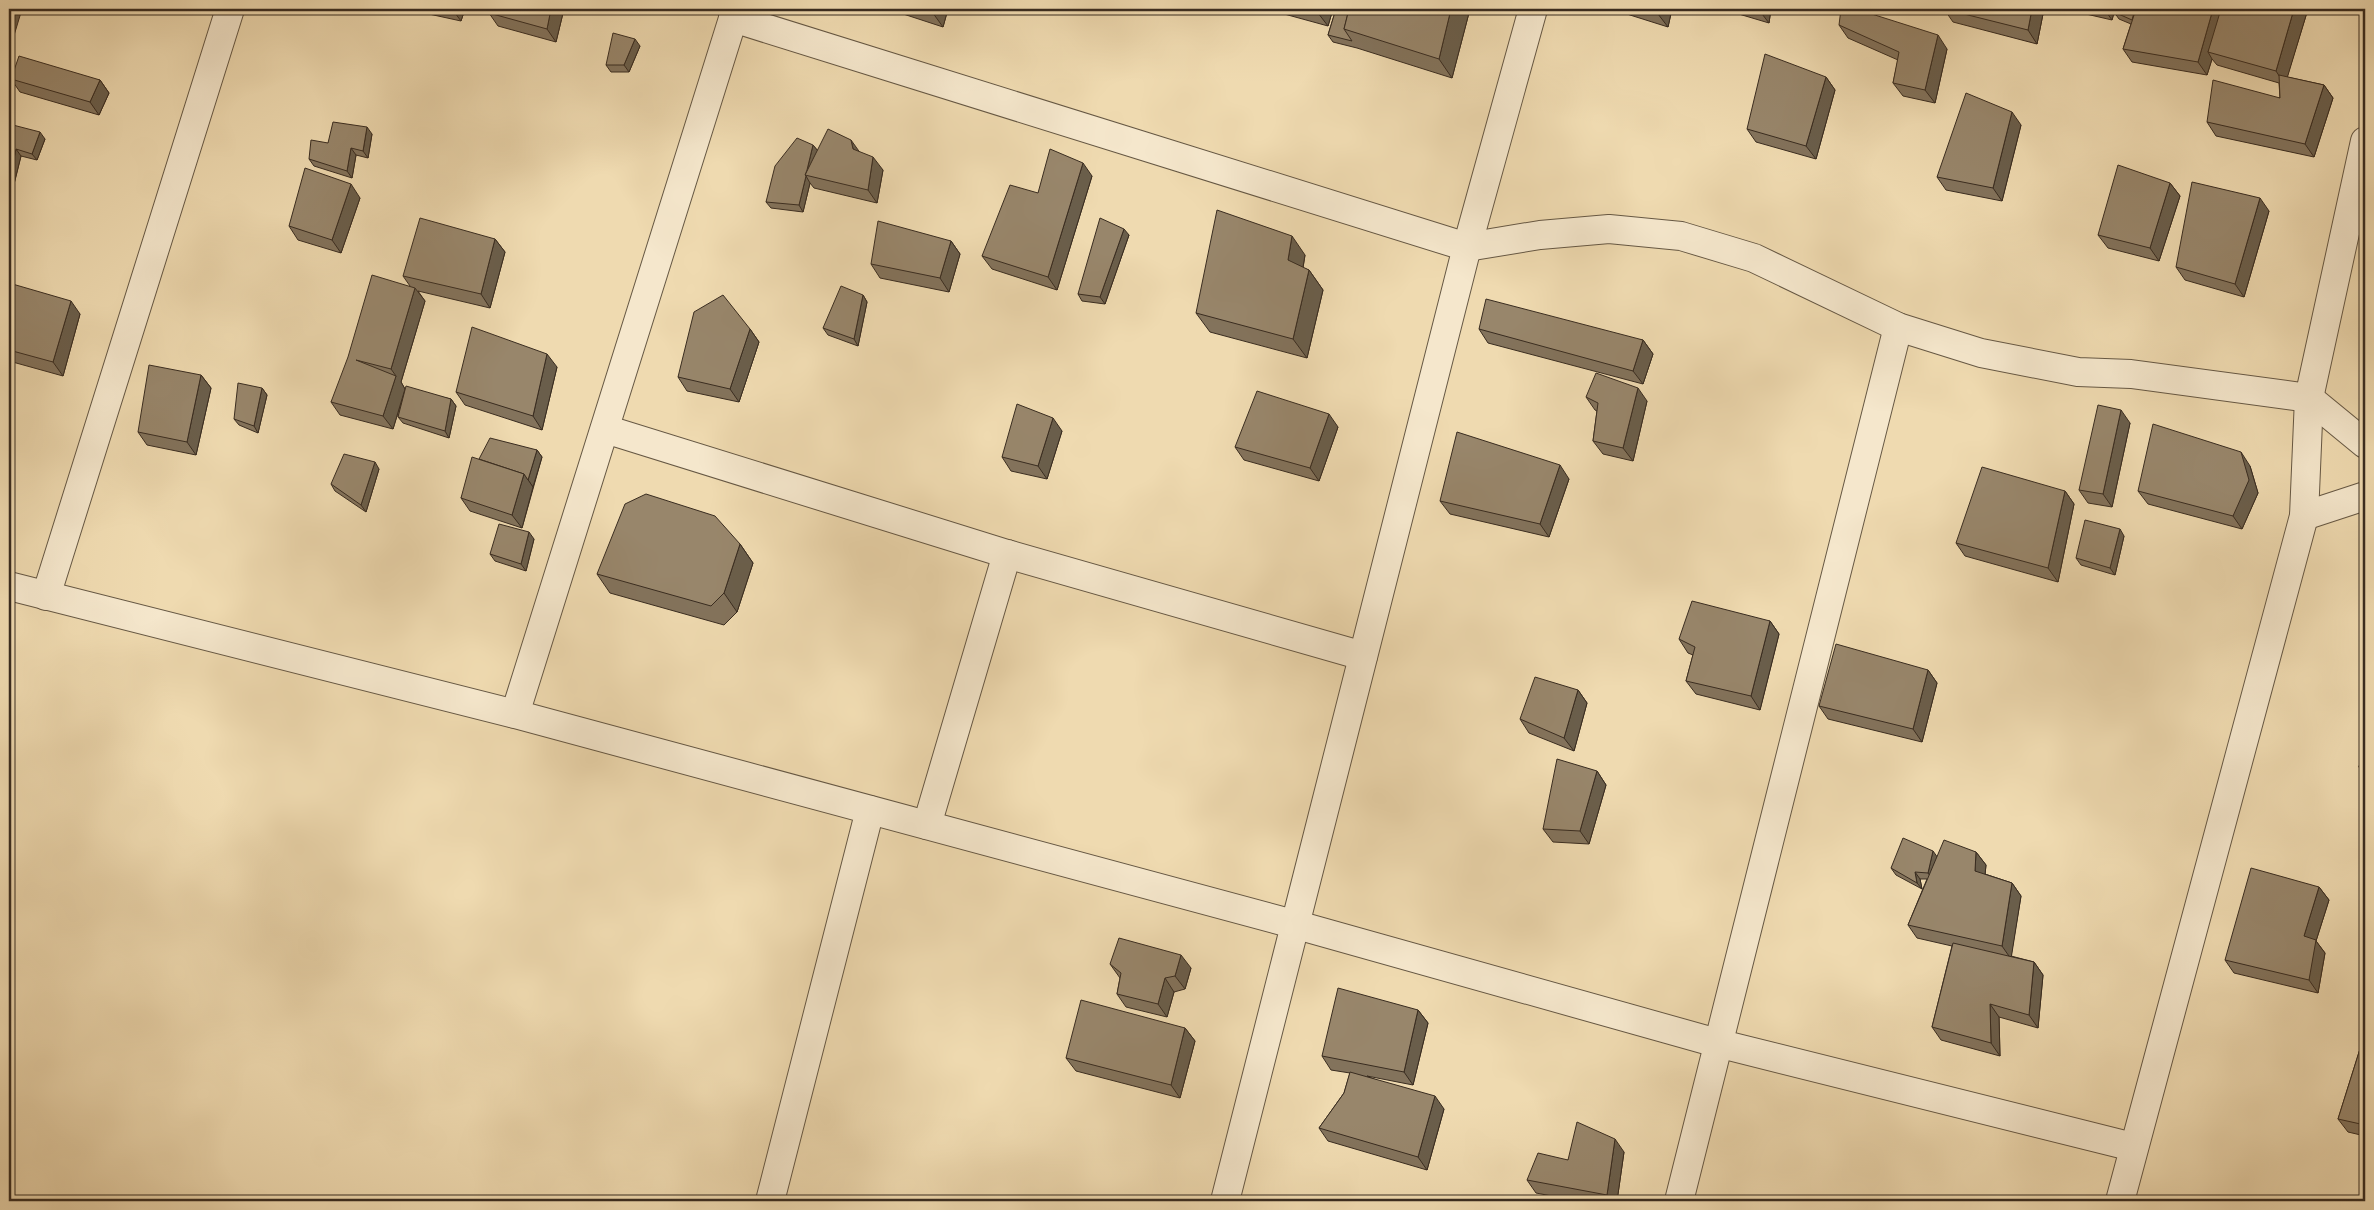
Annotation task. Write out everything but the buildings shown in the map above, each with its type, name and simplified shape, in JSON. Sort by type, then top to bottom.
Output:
[{"type":"street","points":[[46,596],[230,9]]},
{"type":"street","points":[[1225,1201],[1467,247],[1533,9]]},
{"type":"street","points":[[515,714],[735,13],[1467,247],[1540,235],[1609,229],[1680,236],[1754,258],[1898,327],[1981,353],[2078,372],[2140,375],[2309,398],[2365,444]]},
{"type":"street","points":[[2120,1201],[2304,516],[2309,398],[2365,141]]},
{"type":"street","points":[[1678,1201],[1898,327]]},
{"type":"street","points":[[605,429],[1007,554],[1363,656]]},
{"type":"street","points":[[2304,516],[2365,496]]},
{"type":"street","points":[[928,826],[1007,554]]},
{"type":"street","points":[[9,586],[515,714],[1296,925],[1717,1043],[2133,1147]]},
{"type":"street","points":[[770,1201],[870,810]]}]
